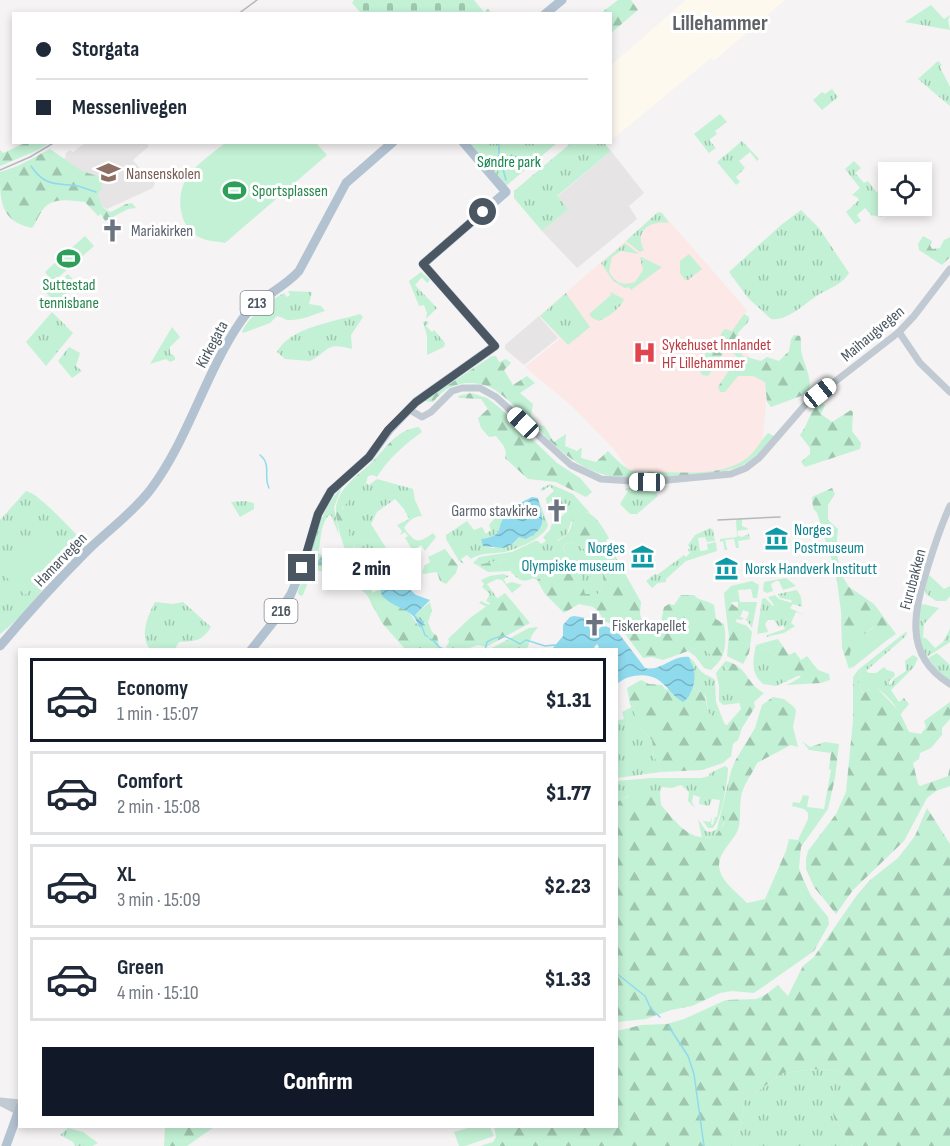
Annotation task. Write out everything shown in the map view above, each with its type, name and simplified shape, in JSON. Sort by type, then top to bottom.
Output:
[{"type":"main road","points":[[547,12],[558,1]]},
{"type":"main road","name":"Kirkegata","points":[[145,496],[166,466],[242,319],[258,303],[288,282],[299,271],[346,183],[391,144]]},
{"type":"main road","name":"216","points":[[252,648],[288,600],[304,563],[318,514],[331,491],[369,457],[388,430],[408,408],[495,346],[423,264],[506,192],[466,144]]},
{"type":"main road","name":"Hamarvegen","points":[[0,646],[86,552],[145,496]]},
{"type":"main road","points":[[6,1146],[18,1110]]},
{"type":"street","name":"Maihaugvegen","points":[[408,408],[422,417],[431,412],[453,391],[462,387],[480,388],[496,397],[571,465],[601,479],[647,482],[721,477],[739,472],[759,458],[806,404],[899,332],[950,269]]},
{"type":"street","points":[[899,332],[920,363],[950,392]]},
{"type":"street","name":"Furubakken","points":[[950,506],[923,585],[915,628],[924,660],[930,668],[950,684]]},
{"type":"street","points":[[0,1102],[18,1107]]},
{"type":"shaded area","points":[[686,0],[785,0],[714,61],[711,58],[614,138],[612,135],[612,64]]},
{"type":"shaded area","name":"Nansenskolen","points":[[84,144],[147,144],[149,146],[133,160],[155,183],[153,188],[107,209],[98,204],[64,158],[70,150],[73,152]]},
{"type":"shaded area","points":[[611,151],[644,193],[629,206],[637,219],[577,268],[542,231],[567,209],[557,197]]},
{"type":"shaded area","name":"Sykehuset Innlandet HF Lillehammer","points":[[658,213],[662,213],[747,310],[733,337],[768,380],[762,445],[746,461],[730,469],[714,472],[632,475],[614,449],[572,406],[525,367],[560,339],[540,315]]},
{"type":"shaded area","points":[[539,316],[558,338],[524,365],[505,349],[505,345]]},
{"type":"green space","points":[[354,0],[474,0],[484,12],[360,12],[352,3]]},
{"type":"green space","points":[[618,0],[631,0],[638,10],[612,32],[612,12],[602,12]]},
{"type":"green space","points":[[931,5],[944,19],[950,15],[948,20],[950,30],[905,22]]},
{"type":"green space","points":[[938,61],[942,65],[940,67],[950,87],[950,106],[918,79]]},
{"type":"green space","points":[[832,89],[838,97],[822,110],[813,100],[822,92],[825,94]]},
{"type":"green space","points":[[720,114],[727,122],[715,131],[717,134],[709,140],[716,148],[709,153],[694,134]]},
{"type":"green space","points":[[742,141],[759,159],[757,161],[750,152],[739,161],[745,168],[736,177],[740,182],[736,185],[717,162]]},
{"type":"green space","points":[[23,144],[47,144],[0,166],[0,150],[3,153]]},
{"type":"green space","name":"Sportsplassen","points":[[224,144],[317,144],[327,155],[225,243],[197,236],[186,225],[183,217],[180,201],[183,184],[200,163]]},
{"type":"green space","name":"Søndre park","points":[[471,144],[556,144],[506,186]]},
{"type":"green space","points":[[570,144],[605,144],[611,151],[557,196],[568,209],[542,231],[514,198],[514,191]]},
{"type":"green space","points":[[50,149],[82,171],[103,178],[98,194],[100,203],[106,210],[111,212],[132,203],[136,208],[128,209],[105,221],[101,214],[98,216],[85,202],[60,200],[44,208],[32,228],[21,225],[8,215],[4,208],[0,192],[0,172],[18,166]]},
{"type":"green space","points":[[854,161],[861,168],[855,173],[864,183],[868,181],[876,192],[878,191],[878,216],[882,216],[881,217],[871,215],[865,208],[857,215],[861,221],[855,224],[846,212],[859,200],[852,195],[860,188],[845,169]]},
{"type":"green space","points":[[801,210],[819,228],[849,273],[839,283],[796,311],[783,318],[771,319],[748,298],[729,272]]},
{"type":"green space","points":[[658,212],[662,213],[669,223],[657,223],[643,231],[641,243],[644,250],[640,252],[626,241]]},
{"type":"green space","name":"Suttestad tennisbane","points":[[85,236],[94,246],[53,282],[45,272]]},
{"type":"green space","points":[[923,236],[932,241],[930,245],[932,249],[940,248],[944,240],[950,237],[950,257],[942,265],[919,250],[918,244]]},
{"type":"green space","points":[[625,243],[639,254],[621,251],[612,257],[609,271],[616,281],[627,284],[635,282],[643,270],[641,257],[662,267],[631,290],[613,281],[601,263]]},
{"type":"green space","points":[[689,254],[702,269],[685,280],[680,273],[680,261]]},
{"type":"green space","points":[[421,272],[430,280],[427,283],[422,277],[415,285],[437,308],[426,319],[427,313],[424,305],[419,306],[409,281]]},
{"type":"green space","points":[[68,274],[77,284],[56,303],[46,293]]},
{"type":"green space","points":[[288,291],[312,292],[309,304],[321,306],[325,311],[295,320],[277,316],[270,323],[243,333],[250,319],[260,309],[284,293],[287,297],[290,295]]},
{"type":"green space","points":[[610,292],[624,299],[620,306],[599,321],[592,318],[589,314],[611,295]]},
{"type":"green space","points":[[566,293],[590,327],[568,345],[540,316]]},
{"type":"green space","points":[[52,312],[73,333],[46,366],[26,342]]},
{"type":"green space","points":[[360,314],[363,317],[351,335],[352,349],[332,347],[310,361],[285,359],[277,352],[283,344],[302,331]]},
{"type":"green space","points":[[744,314],[749,317],[748,322],[738,333],[738,336],[746,341],[741,353],[743,356],[761,361],[767,357],[779,361],[789,351],[794,335],[800,336],[801,353],[809,378],[809,393],[771,407],[767,402],[765,382],[753,376],[738,376],[725,392],[720,392],[718,387],[737,358],[730,352],[724,352],[708,376],[702,375],[699,363],[702,356],[714,347],[725,329],[732,331]]},
{"type":"green space","points":[[423,322],[429,323],[426,326],[432,332],[434,330],[445,343],[444,347],[427,355],[427,336]]},
{"type":"green space","points":[[172,327],[180,337],[170,347],[170,353],[175,360],[170,362],[166,359],[150,364]]},
{"type":"green space","points":[[69,347],[80,353],[76,366],[82,371],[72,378],[58,361]]},
{"type":"green space","points":[[492,356],[496,356],[499,362],[506,359],[511,363],[504,370],[513,385],[527,376],[535,383],[520,393],[533,404],[531,416],[539,425],[544,426],[554,442],[566,434],[565,446],[577,451],[582,447],[581,458],[596,462],[608,451],[625,467],[633,471],[709,472],[735,465],[747,458],[768,433],[774,436],[751,460],[730,470],[656,478],[601,474],[564,454],[512,404],[490,387],[474,383],[459,384],[445,391],[433,402],[424,401]]},
{"type":"green space","points":[[471,393],[487,398],[500,408],[557,463],[580,478],[592,492],[586,497],[556,482],[528,479],[505,458],[505,448],[496,436],[489,437],[481,428],[478,418],[488,409],[481,399],[459,398],[458,396]]},
{"type":"green space","points":[[819,400],[825,405],[821,414],[832,422],[851,410],[853,412],[852,431],[861,443],[860,449],[805,467],[801,462],[810,454],[810,448],[800,435]]},
{"type":"green space","points":[[419,427],[422,432],[397,452],[377,477],[368,476],[366,483],[342,508],[355,551],[353,558],[358,568],[371,577],[372,593],[380,589],[387,600],[409,612],[419,627],[426,622],[421,621],[415,615],[430,602],[432,611],[428,622],[432,632],[437,636],[440,648],[404,648],[382,623],[367,595],[352,582],[352,571],[355,570],[351,567],[337,522],[337,501],[348,484],[397,436]]},
{"type":"green space","points":[[377,479],[413,489],[422,516],[412,519],[404,528],[411,537],[417,540],[424,539],[433,533],[436,537],[425,551],[421,545],[413,551],[405,538],[408,536],[405,532],[400,535],[402,531],[397,525],[409,519],[395,499],[377,512],[371,524],[386,548],[383,550],[394,567],[380,568],[371,565],[369,567],[355,549],[342,513],[351,496],[366,483],[369,485]]},
{"type":"green space","points":[[550,484],[573,494],[590,513],[586,512],[571,522],[567,534],[557,541],[565,553],[563,546],[568,542],[573,543],[584,549],[594,560],[603,576],[598,594],[584,594],[568,566],[562,564],[537,580],[533,578],[523,581],[510,571],[513,569],[507,559],[477,565],[473,563],[479,557],[512,552],[535,541],[541,544],[546,541],[543,537],[550,530],[552,518],[559,519],[565,513],[558,502],[556,504],[550,501],[547,508],[546,498],[554,491],[550,486],[542,491],[540,489]]},
{"type":"green space","points":[[342,487],[334,507],[339,535],[331,515],[328,516],[322,529],[313,569],[301,596],[298,591],[320,524],[332,499]]},
{"type":"green space","points":[[626,488],[654,489],[658,496],[637,514],[630,514],[620,504],[628,491],[625,490]]},
{"type":"green space","points":[[832,488],[835,494],[828,505],[828,520],[838,529],[836,550],[841,574],[849,587],[874,604],[896,634],[886,641],[873,627],[853,649],[850,661],[852,667],[849,669],[842,648],[841,611],[836,574],[817,513],[813,508],[812,497]]},
{"type":"green space","points":[[26,491],[48,506],[86,544],[86,547],[63,565],[25,611],[0,634],[0,520]]},
{"type":"green space","points":[[538,498],[548,525],[537,538],[508,551],[480,555],[471,559],[467,555],[461,559],[464,564],[459,561],[446,535],[467,521],[474,530],[482,527],[486,534],[491,530],[489,525],[495,518],[491,510],[502,507],[508,509],[507,515],[497,532],[481,539],[488,547],[493,548],[523,537],[543,517]]},
{"type":"green space","points":[[231,502],[254,503],[254,509],[240,517]]},
{"type":"green space","points":[[586,512],[597,519],[609,538],[606,540],[641,602],[640,614],[645,631],[650,634],[657,630],[664,607],[669,604],[674,605],[681,595],[694,595],[714,605],[716,619],[724,624],[725,634],[724,649],[718,663],[713,660],[705,645],[663,660],[652,657],[643,658],[623,631],[604,621],[593,607],[579,604],[564,613],[545,594],[537,580],[562,564],[578,567],[585,594],[598,594],[601,590],[603,576],[599,565],[590,554],[579,545],[568,542],[563,546],[565,559],[561,561],[554,545],[570,530],[574,517]]},
{"type":"green space","points":[[742,519],[742,526],[749,529],[737,531],[738,536],[749,534],[750,539],[738,541],[739,548],[736,548],[734,539],[725,540],[727,550],[725,550],[723,541],[720,542],[720,539],[737,537],[736,520]]},
{"type":"green space","points":[[46,527],[68,550],[25,595],[1,572]]},
{"type":"green space","points":[[710,528],[713,530],[715,541],[707,542],[705,537],[698,538],[700,551],[708,550],[707,544],[716,542],[717,551],[686,561],[666,579],[666,582],[658,583],[652,588],[646,581],[684,555],[686,557],[690,553],[688,545],[695,535]]},
{"type":"green space","points":[[445,549],[458,566],[456,573],[446,584],[440,581],[437,572],[422,573],[424,566],[430,562],[428,557]]},
{"type":"green space","points":[[318,553],[333,563],[329,572],[312,570]]},
{"type":"green space","points":[[507,559],[513,563],[513,569],[510,571],[488,572],[477,565]]},
{"type":"green space","points":[[503,574],[509,576],[504,579],[506,584],[512,582],[522,585],[512,593],[502,580],[497,579],[487,584],[500,602],[491,609],[479,603],[481,601],[489,605],[490,603],[486,601],[490,594],[482,587],[484,584],[481,580]]},
{"type":"green space","points":[[929,575],[944,589],[950,586],[950,596],[946,601],[936,601],[926,594],[925,588]]},
{"type":"green space","points":[[786,578],[796,586],[783,590],[779,581],[776,581],[771,584],[773,591],[767,593],[763,591],[764,582]]},
{"type":"green space","points":[[752,581],[759,585],[757,598],[753,598],[751,589],[738,590],[740,602],[757,602],[752,628],[745,618],[747,619],[749,612],[743,610],[740,617],[744,618],[737,619],[738,602],[725,604],[724,593],[731,586]]},
{"type":"green space","points":[[797,590],[801,597],[802,607],[793,604],[790,608],[804,615],[796,612],[791,623],[795,626],[784,633],[766,637],[785,629],[783,625],[779,627],[774,620],[768,620],[765,624],[768,632],[757,634],[762,599],[765,598],[773,606],[768,597],[775,595],[779,599],[792,603],[791,600],[780,598],[778,594]]},
{"type":"green space","points":[[505,593],[530,623],[486,647],[478,645],[469,648],[446,648],[448,639],[470,618]]},
{"type":"green space","points":[[155,602],[173,604],[183,602],[211,627],[201,638],[179,642],[176,648],[149,648],[145,638],[147,619]]},
{"type":"green space","points":[[725,604],[732,604],[739,609],[736,622],[747,626],[752,632],[749,653],[743,664],[727,656],[729,636]]},
{"type":"green space","points":[[923,604],[939,608],[924,624],[923,638],[926,638],[935,648],[943,642],[950,629],[950,642],[927,657],[921,645],[919,632],[920,606]]},
{"type":"green space","points":[[538,627],[527,648],[492,648],[529,628]]},
{"type":"green space","points":[[874,627],[886,641],[852,668],[851,649]]},
{"type":"green space","points":[[907,631],[906,636],[866,671],[876,673],[884,667],[894,672],[895,676],[889,681],[889,685],[906,671],[905,661],[913,655],[918,658],[914,667],[891,690],[899,702],[904,698],[909,704],[900,715],[892,702],[872,685],[867,691],[862,692],[857,680],[861,675],[858,670]]},
{"type":"green space","points":[[778,639],[789,655],[795,652],[801,660],[807,656],[818,670],[829,674],[830,680],[821,683],[787,685],[801,677],[771,652],[756,645]]},
{"type":"green space","points":[[705,645],[713,660],[718,663],[711,670],[704,668],[688,651]]},
{"type":"green space","points":[[756,645],[771,652],[800,675],[776,686],[763,684],[754,671]]},
{"type":"green space","points":[[937,653],[950,665],[950,681],[935,668],[928,658]]},
{"type":"green space","points":[[689,657],[702,672],[715,680],[716,702],[725,725],[713,719],[708,712],[706,696],[701,691],[692,689],[694,675]]},
{"type":"green space","points":[[726,661],[739,667],[753,685],[764,693],[754,702],[755,707],[742,728],[738,740],[733,744],[731,756],[723,763],[702,770],[661,772],[660,765],[654,757],[652,740],[641,728],[630,704],[627,688],[641,680],[690,695],[692,689],[701,691],[704,694],[708,711],[718,721],[727,725],[741,709],[734,684],[728,676],[727,669],[722,665]]},
{"type":"green space","points":[[722,665],[732,677],[739,703],[723,705],[719,701],[716,673]]},
{"type":"green space","points":[[858,670],[861,675],[857,680],[862,692],[867,691],[872,685],[875,686],[899,711],[909,732],[921,734],[926,727],[924,721],[950,702],[950,719],[942,728],[942,735],[931,748],[920,753],[919,759],[913,763],[920,786],[948,776],[950,767],[950,786],[936,791],[927,798],[904,841],[853,890],[836,914],[814,887],[806,869],[806,859],[808,851],[836,814],[846,792],[853,720],[853,677]]},
{"type":"green space","points":[[773,697],[784,699],[794,707],[796,711],[793,727],[798,747],[791,745],[757,763],[742,792],[738,830],[721,856],[720,871],[728,884],[747,903],[765,899],[789,839],[798,840],[808,819],[808,813],[804,809],[792,806],[793,802],[800,803],[803,795],[809,796],[807,807],[824,809],[831,770],[829,769],[831,753],[809,750],[802,741],[810,747],[825,742],[839,744],[828,809],[801,847],[799,868],[811,896],[828,917],[829,924],[814,951],[754,993],[732,991],[720,993],[692,1006],[671,1010],[646,1019],[618,1022],[618,801],[626,797],[644,794],[652,797],[681,827],[691,834],[714,837],[724,824],[731,771],[755,728],[762,705]]},
{"type":"green space","points":[[632,707],[641,728],[652,740],[654,757],[660,765],[661,772],[618,778],[618,720],[624,719],[622,712]]},
{"type":"green space","points":[[725,766],[728,768],[719,817],[713,828],[708,828],[703,821],[710,822],[712,817],[711,824],[713,825],[720,800],[712,799],[709,806],[699,804],[700,797],[693,795],[692,802],[695,808],[688,801],[689,792],[681,785],[672,788],[662,787],[661,807],[656,800],[628,796],[618,801],[618,781],[701,778],[709,776],[710,773]]},
{"type":"green space","points":[[731,771],[728,807],[723,824],[714,837],[702,838],[698,819],[706,831],[711,832],[717,829]]},
{"type":"green space","points":[[927,808],[950,844],[950,1146],[852,1146],[834,1118],[831,1100],[849,1079],[838,1070],[817,1069],[783,1073],[744,1101],[741,1126],[731,1146],[480,1146],[493,1142],[496,1137],[494,1128],[618,1128],[618,1031],[641,1025],[667,1024],[726,1000],[756,999],[778,985],[788,996],[803,966],[814,957],[857,895],[870,880],[898,858],[915,836]]},
{"type":"green space","points":[[817,1069],[838,1070],[849,1079],[834,1118],[852,1146],[731,1146],[741,1126],[744,1101],[783,1073]]},
{"type":"green space","points":[[68,1128],[83,1132],[98,1143],[92,1146],[75,1146],[73,1142],[60,1135]]},
{"type":"green space","points":[[165,1128],[213,1128],[187,1146],[164,1146]]},
{"type":"green space","points":[[468,1128],[490,1128],[494,1136],[459,1146],[454,1132]]},
{"type":"water","points":[[532,497],[538,498],[541,512],[542,522],[538,531],[526,539],[519,537],[504,548],[483,546],[481,539],[497,533],[508,509]]},
{"type":"water","points":[[396,580],[416,595],[430,600],[415,615],[421,621],[425,621],[422,627],[419,627],[411,614],[382,595],[381,585]]},
{"type":"water","points":[[570,617],[587,618],[590,630],[598,630],[603,625],[617,631],[645,668],[656,668],[678,658],[689,657],[693,668],[694,683],[689,696],[683,702],[661,681],[642,675],[618,683],[618,648],[598,648],[597,644],[595,648],[553,648],[563,636],[563,625]]},
{"type":"waterway","points":[[499,144],[499,155],[506,180]]},
{"type":"waterway","points":[[31,166],[46,181],[78,186],[96,192]]},
{"type":"waterway","points":[[260,455],[266,463],[269,488]]},
{"type":"waterway","points":[[317,561],[346,567]]},
{"type":"waterway","points":[[353,568],[358,567]]},
{"type":"waterway","points":[[360,567],[368,569]]},
{"type":"waterway","points":[[371,571],[377,575]]},
{"type":"waterway","points":[[379,577],[381,581]]},
{"type":"waterway","points":[[422,627],[428,637]]},
{"type":"waterway","points":[[486,648],[487,642],[497,637],[508,637],[520,644],[526,640],[545,646],[555,645]]},
{"type":"waterway","points":[[430,639],[441,648]]},
{"type":"waterway","points":[[618,975],[645,996],[651,1009],[660,1017]]},
{"type":"waterway","points":[[669,1027],[688,1056],[694,1074],[704,1146]]},
{"type":"railway","points":[[241,12],[257,0]]},
{"type":"railway","points":[[0,170],[30,157],[52,144]]},
{"type":"railway","points":[[718,520],[780,517]]},
{"type":"place","name":"Nansenskolen","points":[[108,173]]},
{"type":"place","name":"Sportsplassen","points":[[234,190]]},
{"type":"place","name":"Mariakirken","points":[[113,230]]},
{"type":"place","name":"Suttestad tennisbane","points":[[69,259]]},
{"type":"place","name":"Sykehuset Innlandet HF Lillehammer","points":[[644,353]]},
{"type":"place","name":"Garmo stavkirke","points":[[556,510]]},
{"type":"place","name":"Norges Postmuseum","points":[[776,538]]},
{"type":"place","name":"Norges Olympiske museum","points":[[643,556]]},
{"type":"place","name":"Norsk Handverk Institutt","points":[[727,568]]},
{"type":"place","name":"Fiskerkapellet","points":[[594,625]]},
{"type":"district","name":"Lillehammer","points":[[720,22]]},
{"type":"route","points":[[302,568],[318,514],[331,491],[369,457],[388,430],[416,402],[495,346],[423,264],[483,212]]}]
